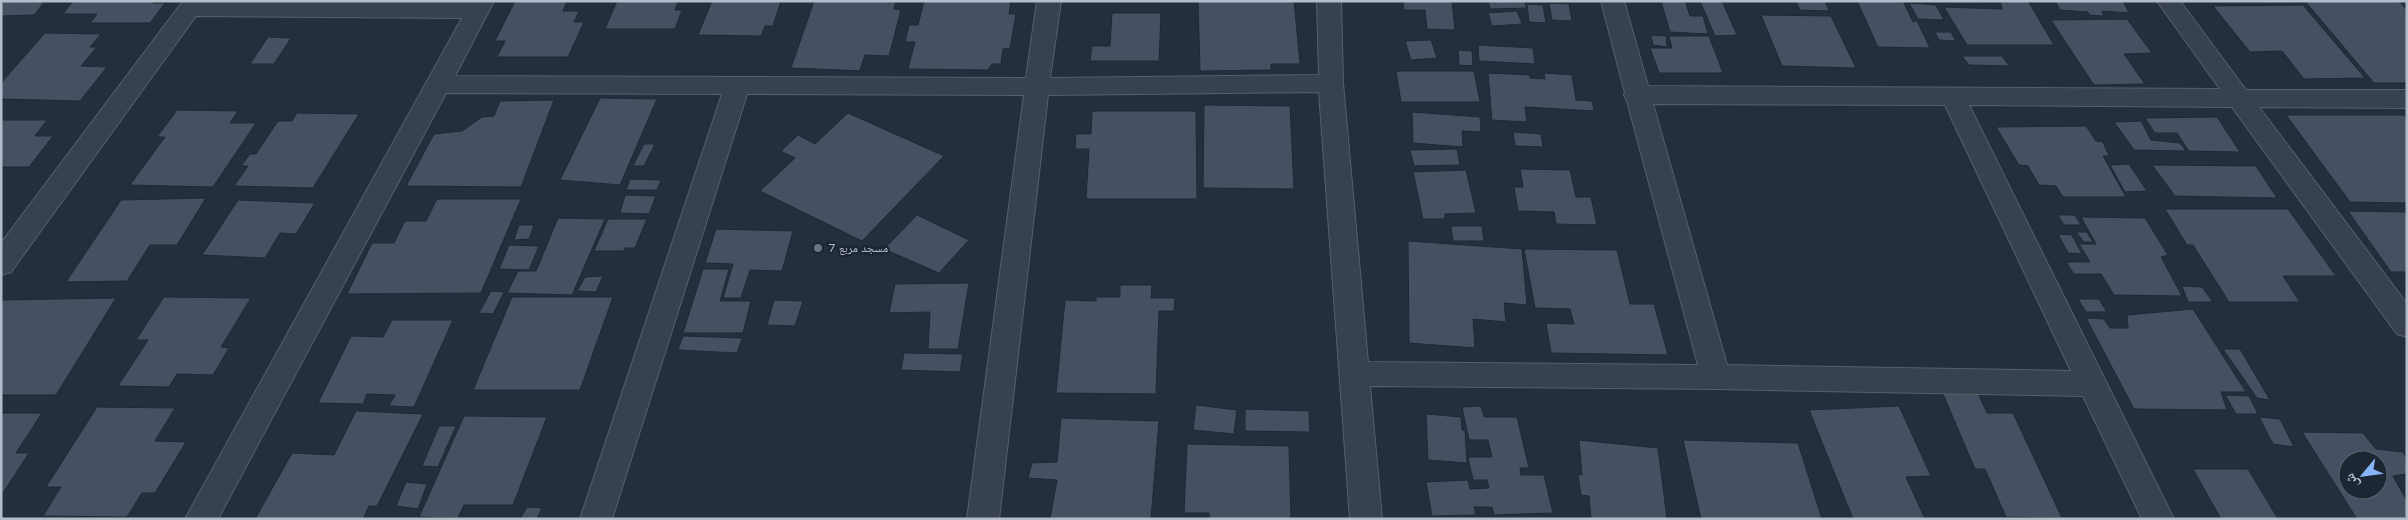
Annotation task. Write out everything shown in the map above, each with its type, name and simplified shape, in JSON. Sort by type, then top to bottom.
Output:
[{"type":"street","points":[[983,519],[1006,350],[1037,87],[1050,1]]},
{"type":"street","points":[[1329,1],[1331,82],[1366,519]]},
{"type":"street","points":[[1612,1],[1636,95],[1716,377]]},
{"type":"street","points":[[2168,1],[2407,326]]},
{"type":"street","points":[[1,264],[192,5],[480,6],[201,519]]},
{"type":"street","points":[[438,84],[737,87],[1037,87],[1331,82]]},
{"type":"street","points":[[596,519],[737,87]]},
{"type":"street","points":[[1636,95],[2407,99]]},
{"type":"street","points":[[1954,97],[2158,519]]},
{"type":"street","points":[[1355,374],[1716,377],[2092,384]]},
{"type":"building","points":[[1,1],[45,1],[34,15],[1,16]]},
{"type":"building","points":[[73,1],[154,1],[153,3],[165,3],[150,23],[90,23],[97,14],[63,14]]},
{"type":"building","points":[[515,1],[567,1],[563,11],[579,11],[574,22],[584,22],[568,57],[497,57],[505,41],[495,41]]},
{"type":"building","points":[[617,1],[678,1],[675,10],[682,10],[675,29],[605,29]]},
{"type":"building","points":[[712,1],[781,1],[773,26],[765,26],[761,36],[698,35]]},
{"type":"building","points":[[814,1],[896,1],[894,9],[901,10],[889,56],[865,55],[860,70],[865,71],[791,68]]},
{"type":"building","points":[[924,1],[1011,1],[1009,14],[1016,14],[1010,48],[1003,49],[1001,64],[992,64],[988,70],[908,69],[915,42],[905,42],[909,25],[918,25]]},
{"type":"building","points":[[1198,1],[1294,1],[1300,64],[1271,64],[1271,70],[1200,71]]},
{"type":"building","points":[[1403,1],[1452,1],[1455,30],[1427,29],[1425,10],[1404,10]]},
{"type":"building","points":[[1488,1],[1524,1],[1527,8],[1490,9]]},
{"type":"building","points":[[1661,1],[1685,1],[1690,16],[1703,16],[1708,34],[1670,32]]},
{"type":"building","points":[[1700,1],[1722,1],[1737,35],[1715,36]]},
{"type":"building","points":[[1796,1],[1825,1],[1829,11],[1800,10]]},
{"type":"building","points":[[1857,1],[1903,1],[1913,22],[1917,21],[1930,48],[1878,47]]},
{"type":"building","points":[[2000,1],[2028,1],[2054,45],[1967,45],[1944,7],[2002,9]]},
{"type":"building","points":[[2055,1],[2123,1],[2129,13],[2102,11],[2104,16],[2089,15],[2088,12],[2060,10]]},
{"type":"building","points":[[2305,1],[2399,1],[2407,10],[2407,83],[2374,83]]},
{"type":"building","points":[[1549,3],[1569,4],[1572,21],[1552,20]]},
{"type":"building","points":[[1909,3],[1936,5],[1944,20],[1918,19]]},
{"type":"building","points":[[1527,4],[1543,5],[1546,23],[1529,22]]},
{"type":"building","points":[[2303,5],[2365,78],[2304,79],[2282,51],[2250,52],[2213,6]]},
{"type":"building","points":[[1517,11],[1522,24],[1492,26],[1488,13]]},
{"type":"building","points":[[1112,13],[1161,13],[1159,61],[1090,61],[1092,46],[1110,46]]},
{"type":"building","points":[[1761,15],[1831,16],[1856,68],[1782,66]]},
{"type":"building","points":[[2127,19],[2152,53],[2124,54],[2145,84],[2094,85],[2051,20]]},
{"type":"building","points":[[1935,32],[1951,32],[1956,41],[1939,40]]},
{"type":"building","points":[[45,33],[101,34],[90,47],[97,47],[81,66],[107,67],[80,101],[1,99],[1,83]]},
{"type":"building","points":[[1651,35],[1666,36],[1667,47],[1653,45]]},
{"type":"building","points":[[1669,36],[1709,36],[1723,73],[1659,73],[1650,48],[1672,48]]},
{"type":"building","points":[[268,37],[291,38],[274,64],[250,64]]},
{"type":"building","points":[[1431,40],[1437,58],[1411,60],[1405,41]]},
{"type":"building","points":[[1478,45],[1533,48],[1535,64],[1479,61]]},
{"type":"building","points":[[1458,50],[1472,51],[1473,66],[1459,65]]},
{"type":"building","points":[[1962,56],[2002,56],[2009,66],[1969,65]]},
{"type":"building","points":[[1396,71],[1474,71],[1480,102],[1401,102]]},
{"type":"building","points":[[1488,73],[1530,75],[1530,78],[1545,79],[1544,73],[1572,75],[1576,100],[1592,101],[1594,111],[1525,107],[1527,122],[1492,120]]},
{"type":"building","points":[[600,98],[657,99],[620,185],[560,180]]},
{"type":"building","points":[[554,100],[521,187],[406,186],[434,134],[462,131],[482,117],[494,116],[500,101]]},
{"type":"building","points":[[1204,105],[1290,106],[1294,189],[1203,188]]},
{"type":"building","points":[[177,110],[238,111],[230,123],[256,123],[213,187],[130,185],[165,137],[157,137]]},
{"type":"building","points":[[1092,111],[1196,111],[1197,199],[1086,199],[1089,149],[1075,149],[1076,134],[1091,134]]},
{"type":"building","points":[[1412,112],[1480,117],[1481,132],[1462,131],[1463,147],[1413,143]]},
{"type":"building","points":[[297,113],[359,114],[313,188],[234,186],[248,166],[241,166],[250,154],[256,154],[278,121],[292,121]]},
{"type":"building","points":[[848,113],[944,156],[862,241],[760,191],[795,158],[781,151],[798,135],[815,144]]},
{"type":"building","points":[[2286,115],[2404,115],[2407,118],[2407,203],[2350,202]]},
{"type":"building","points":[[2217,117],[2240,152],[2189,151],[2177,133],[2155,133],[2145,118]]},
{"type":"building","points":[[1,120],[47,120],[35,136],[53,136],[29,167],[1,167]]},
{"type":"building","points":[[2141,121],[2151,140],[2180,143],[2186,151],[2134,150],[2114,122]]},
{"type":"building","points":[[2086,126],[2096,141],[2103,142],[2109,156],[2103,156],[2126,197],[2063,197],[2056,186],[2039,185],[2028,166],[2019,165],[1996,127]]},
{"type":"building","points":[[1513,132],[1541,134],[1543,147],[1515,146]]},
{"type":"building","points":[[644,144],[655,144],[644,166],[633,166]]},
{"type":"building","points":[[1457,149],[1460,165],[1414,166],[1410,150]]},
{"type":"building","points":[[2129,164],[2147,191],[2125,192],[2110,165]]},
{"type":"building","points":[[2152,165],[2256,166],[2277,198],[2175,196]]},
{"type":"building","points":[[1520,169],[1570,170],[1576,197],[1591,197],[1597,225],[1556,224],[1554,212],[1518,211],[1514,187],[1523,187]]},
{"type":"building","points":[[1466,170],[1476,213],[1445,214],[1445,219],[1423,219],[1413,172]]},
{"type":"building","points":[[630,179],[661,180],[657,190],[626,190]]},
{"type":"building","points":[[625,195],[656,196],[649,214],[620,213]]},
{"type":"building","points":[[206,198],[177,245],[150,245],[127,281],[66,282],[121,200]]},
{"type":"building","points":[[437,199],[521,199],[481,293],[347,294],[372,243],[394,243],[405,221],[426,221]]},
{"type":"building","points":[[238,200],[315,203],[296,234],[280,233],[265,258],[202,255]]},
{"type":"building","points":[[2165,209],[2288,209],[2336,276],[2283,276],[2300,302],[2229,302],[2193,245],[2187,245]]},
{"type":"building","points":[[2348,211],[2407,212],[2407,272],[2391,272]]},
{"type":"building","points":[[917,215],[969,240],[939,273],[884,249]]},
{"type":"building","points":[[2058,215],[2075,215],[2081,225],[2064,225]]},
{"type":"building","points":[[2081,217],[2145,218],[2168,255],[2161,257],[2182,296],[2114,295],[2101,274],[2074,274],[2066,262],[2090,262],[2079,244],[2096,244]]},
{"type":"building","points":[[558,218],[605,219],[572,295],[507,293],[518,271],[536,271]]},
{"type":"building","points":[[608,219],[647,219],[635,248],[625,248],[624,251],[594,251]]},
{"type":"building","points":[[519,225],[534,225],[529,239],[514,240]]},
{"type":"building","points":[[1451,226],[1482,226],[1484,241],[1453,241]]},
{"type":"building","points":[[716,229],[793,231],[782,271],[750,270],[741,298],[723,298],[733,264],[705,263]]},
{"type":"building","points":[[2076,232],[2087,232],[2093,242],[2084,242]]},
{"type":"building","points":[[2058,234],[2072,235],[2082,254],[2068,253]]},
{"type":"building","points":[[1408,241],[1522,249],[1527,305],[1504,303],[1506,322],[1473,319],[1475,348],[1409,343]]},
{"type":"building","points":[[509,245],[539,246],[529,270],[499,269]]},
{"type":"building","points":[[1524,249],[1617,250],[1630,304],[1654,304],[1668,355],[1551,353],[1546,323],[1574,324],[1570,309],[1535,308]]},
{"type":"building","points":[[703,269],[729,269],[720,301],[751,301],[743,333],[683,333]]},
{"type":"building","points":[[603,276],[596,292],[577,291],[585,277]]},
{"type":"building","points":[[969,283],[958,349],[928,349],[930,312],[889,313],[895,284]]},
{"type":"building","points":[[1120,285],[1152,285],[1151,298],[1175,298],[1174,311],[1159,311],[1156,394],[1056,393],[1065,300],[1096,301],[1096,297],[1120,297]]},
{"type":"building","points":[[2182,286],[2202,287],[2213,302],[2188,302]]},
{"type":"building","points":[[491,291],[504,292],[493,314],[479,313]]},
{"type":"building","points":[[164,297],[251,298],[221,347],[229,348],[213,375],[177,374],[169,387],[118,386],[148,340],[136,340]]},
{"type":"building","points":[[512,297],[613,297],[580,390],[473,390]]},
{"type":"building","points":[[116,298],[56,395],[1,395],[1,300]]},
{"type":"building","points":[[2078,299],[2099,299],[2107,312],[2086,312]]},
{"type":"building","points":[[774,300],[803,301],[795,326],[767,325]]},
{"type":"building","points":[[2193,309],[2246,392],[2221,392],[2227,410],[2134,409],[2086,318],[2104,319],[2110,328],[2128,328],[2127,315]]},
{"type":"building","points":[[392,320],[453,320],[414,407],[389,406],[395,395],[367,394],[363,404],[318,403],[351,336],[383,337]]},
{"type":"building","points":[[683,336],[742,338],[737,353],[678,350]]},
{"type":"building","points":[[2223,349],[2240,349],[2270,400],[2257,398]]},
{"type":"building","points":[[904,353],[963,354],[960,372],[901,370]]},
{"type":"building","points":[[1940,387],[1975,387],[1987,413],[2013,413],[2062,518],[2006,517],[1985,469],[1975,469]]},
{"type":"building","points":[[2225,395],[2249,396],[2258,414],[2236,414]]},
{"type":"building","points":[[1196,405],[1237,410],[1234,434],[1193,430]]},
{"type":"building","points":[[1481,406],[1484,417],[1517,417],[1529,468],[1520,468],[1521,475],[1544,475],[1553,513],[1494,515],[1492,507],[1474,507],[1476,515],[1432,516],[1426,482],[1468,480],[1470,489],[1489,488],[1487,480],[1473,480],[1468,457],[1492,457],[1488,440],[1469,440],[1462,407]]},
{"type":"building","points":[[1899,406],[1931,476],[1906,477],[1925,519],[1853,519],[1809,410]]},
{"type":"building","points":[[97,407],[175,408],[155,441],[186,442],[155,493],[142,493],[127,517],[43,516],[61,487],[46,487]]},
{"type":"building","points":[[1245,409],[1309,411],[1310,432],[1245,431]]},
{"type":"building","points":[[356,411],[423,414],[377,506],[369,506],[363,519],[255,519],[292,453],[334,455]]},
{"type":"building","points":[[1,413],[42,413],[16,453],[29,453],[1,496]]},
{"type":"building","points":[[1426,414],[1461,417],[1462,430],[1465,430],[1467,463],[1428,460]]},
{"type":"building","points":[[464,416],[547,417],[513,505],[464,505],[458,518],[419,517]]},
{"type":"building","points":[[2259,417],[2280,419],[2294,447],[2273,444]]},
{"type":"building","points":[[1061,418],[1159,421],[1151,519],[1050,519],[1057,480],[1028,478],[1032,463],[1057,462]]},
{"type":"building","points":[[439,426],[456,426],[438,467],[422,466]]},
{"type":"building","points":[[2302,432],[2363,433],[2376,449],[2385,450],[2338,450],[2338,489]]},
{"type":"building","points":[[1579,440],[1658,448],[1667,519],[1591,519],[1589,496],[1581,495],[1578,474],[1582,475]]},
{"type":"building","points":[[1683,440],[1798,443],[1822,519],[1701,519]]},
{"type":"building","points":[[1187,444],[1289,446],[1291,519],[1209,519],[1209,513],[1184,513]]},
{"type":"building","points":[[2388,450],[2403,452],[2407,459],[2407,474],[2393,476],[2407,501],[2407,519],[2357,519],[2345,500],[2388,500]]},
{"type":"building","points":[[2193,469],[2248,469],[2278,519],[2221,519]]},
{"type":"building","points":[[406,482],[427,484],[418,509],[396,506]]},
{"type":"building","points":[[527,507],[542,508],[537,519],[520,519]]},
{"type":"place","name":"مسجد مربع 7","points":[[818,248]]}]
